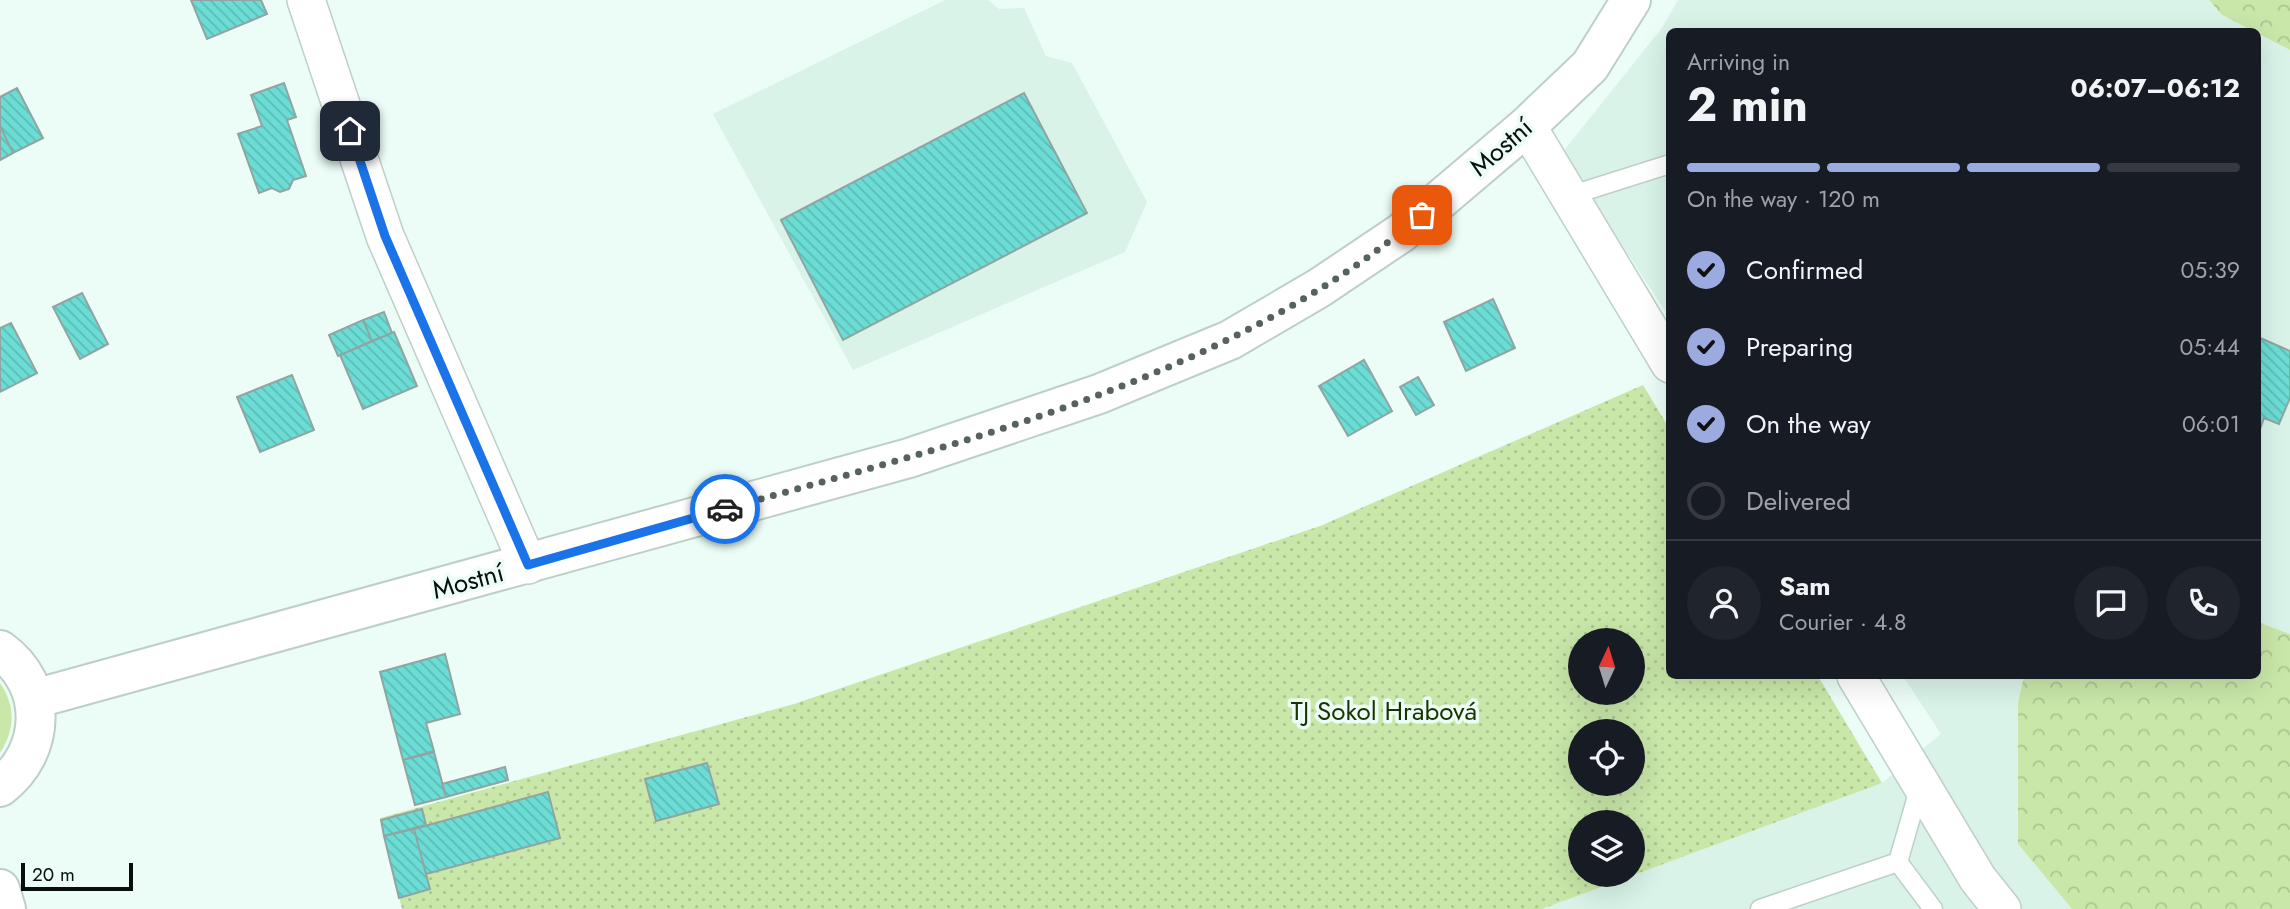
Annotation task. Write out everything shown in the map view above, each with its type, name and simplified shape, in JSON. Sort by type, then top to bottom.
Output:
[{"type":"main road","name":"Mostní","points":[[34,699],[528,565],[909,457],[1099,394],[1230,340],[1320,288],[1401,233],[1527,126],[1590,65],[1631,0]]},
{"type":"main road","points":[[0,650],[24,674],[34,699],[36,724],[31,749],[19,771],[0,788]]},
{"type":"main road","points":[[0,890],[6,909]]},
{"type":"street","points":[[306,0],[385,236],[528,565]]},
{"type":"street","points":[[1527,126],[1666,357]]},
{"type":"street","points":[[1858,679],[1978,879],[2002,909]]},
{"type":"lane","points":[[1569,196],[1666,165]]},
{"type":"lane","points":[[1898,862],[1921,783]]},
{"type":"lane","points":[[1760,909],[1898,862]]},
{"type":"lane","points":[[1898,862],[1933,909]]},
{"type":"shaded area","points":[[945,0],[988,0],[999,9],[1024,8],[1046,56],[1072,63],[1147,202],[1125,252],[853,370],[713,114]]},
{"type":"shaded area","points":[[1678,0],[2209,0],[2222,15],[2248,28],[1666,28],[1666,312],[1562,153],[1662,28]]},
{"type":"shaded area","points":[[2261,35],[2290,50],[2290,634],[2261,623]]},
{"type":"shaded area","points":[[1905,679],[2023,679],[2018,702],[2018,844],[2072,909],[1542,909],[1601,887],[1645,887],[1645,871],[1882,783],[1941,734]]},
{"type":"green space","points":[[2209,0],[2290,0],[2290,50],[2261,35],[2261,28],[2247,28],[2222,15]]},
{"type":"green space","name":"TJ Sokol Hrabová","points":[[1643,385],[1666,423],[1666,679],[1820,679],[1882,783],[1645,871],[1645,810],[1568,810],[1568,887],[1601,887],[1542,909],[402,909],[380,818],[794,704],[1320,526]]},
{"type":"green space","points":[[2261,623],[2290,634],[2290,909],[2072,909],[2018,844],[2018,702],[2023,679],[2261,679]]},
{"type":"green space","points":[[0,683],[9,700],[12,718],[9,736],[0,753]]},
{"type":"building","points":[[191,0],[261,0],[267,14],[207,39]]},
{"type":"building","points":[[284,83],[296,117],[287,120],[306,176],[293,180],[289,189],[280,192],[272,188],[259,193],[238,134],[262,126],[251,95]]},
{"type":"building","points":[[17,88],[43,138],[13,153],[0,126],[0,97]]},
{"type":"building","points":[[1024,93],[1087,213],[843,340],[781,220]]},
{"type":"building","points":[[0,126],[13,153],[0,160]]},
{"type":"building","points":[[82,293],[108,344],[80,359],[53,307]]},
{"type":"building","points":[[1493,299],[1515,348],[1466,371],[1444,322]]},
{"type":"building","points":[[384,312],[392,333],[372,341],[363,320]]},
{"type":"building","points":[[363,320],[372,341],[338,356],[329,335]]},
{"type":"building","points":[[11,323],[37,373],[0,392],[0,328]]},
{"type":"building","points":[[394,332],[417,386],[363,409],[340,355]]},
{"type":"building","points":[[2261,338],[2290,351],[2290,398],[2279,424],[2264,418],[2261,426]]},
{"type":"building","points":[[1364,360],[1392,411],[1348,436],[1319,386]]},
{"type":"building","points":[[292,375],[314,430],[260,452],[237,397]]},
{"type":"building","points":[[1418,377],[1434,405],[1416,415],[1400,387]]},
{"type":"building","points":[[445,654],[460,714],[426,723],[434,751],[403,760],[380,672]]},
{"type":"building","points":[[434,752],[446,797],[415,805],[403,760]]},
{"type":"building","points":[[707,763],[719,804],[656,821],[645,779]]},
{"type":"building","points":[[505,767],[508,780],[446,797],[442,784]]},
{"type":"building","points":[[548,792],[560,838],[426,874],[414,829]]},
{"type":"building","points":[[422,809],[426,825],[384,836],[381,820]]},
{"type":"building","points":[[414,829],[430,889],[399,898],[384,836]]},
{"type":"way so far","points":[[725,509],[909,457],[1099,394],[1230,340],[1320,288],[1401,233],[1422,215]]},
{"type":"route","points":[[350,131],[385,236],[528,565],[725,509]]}]
